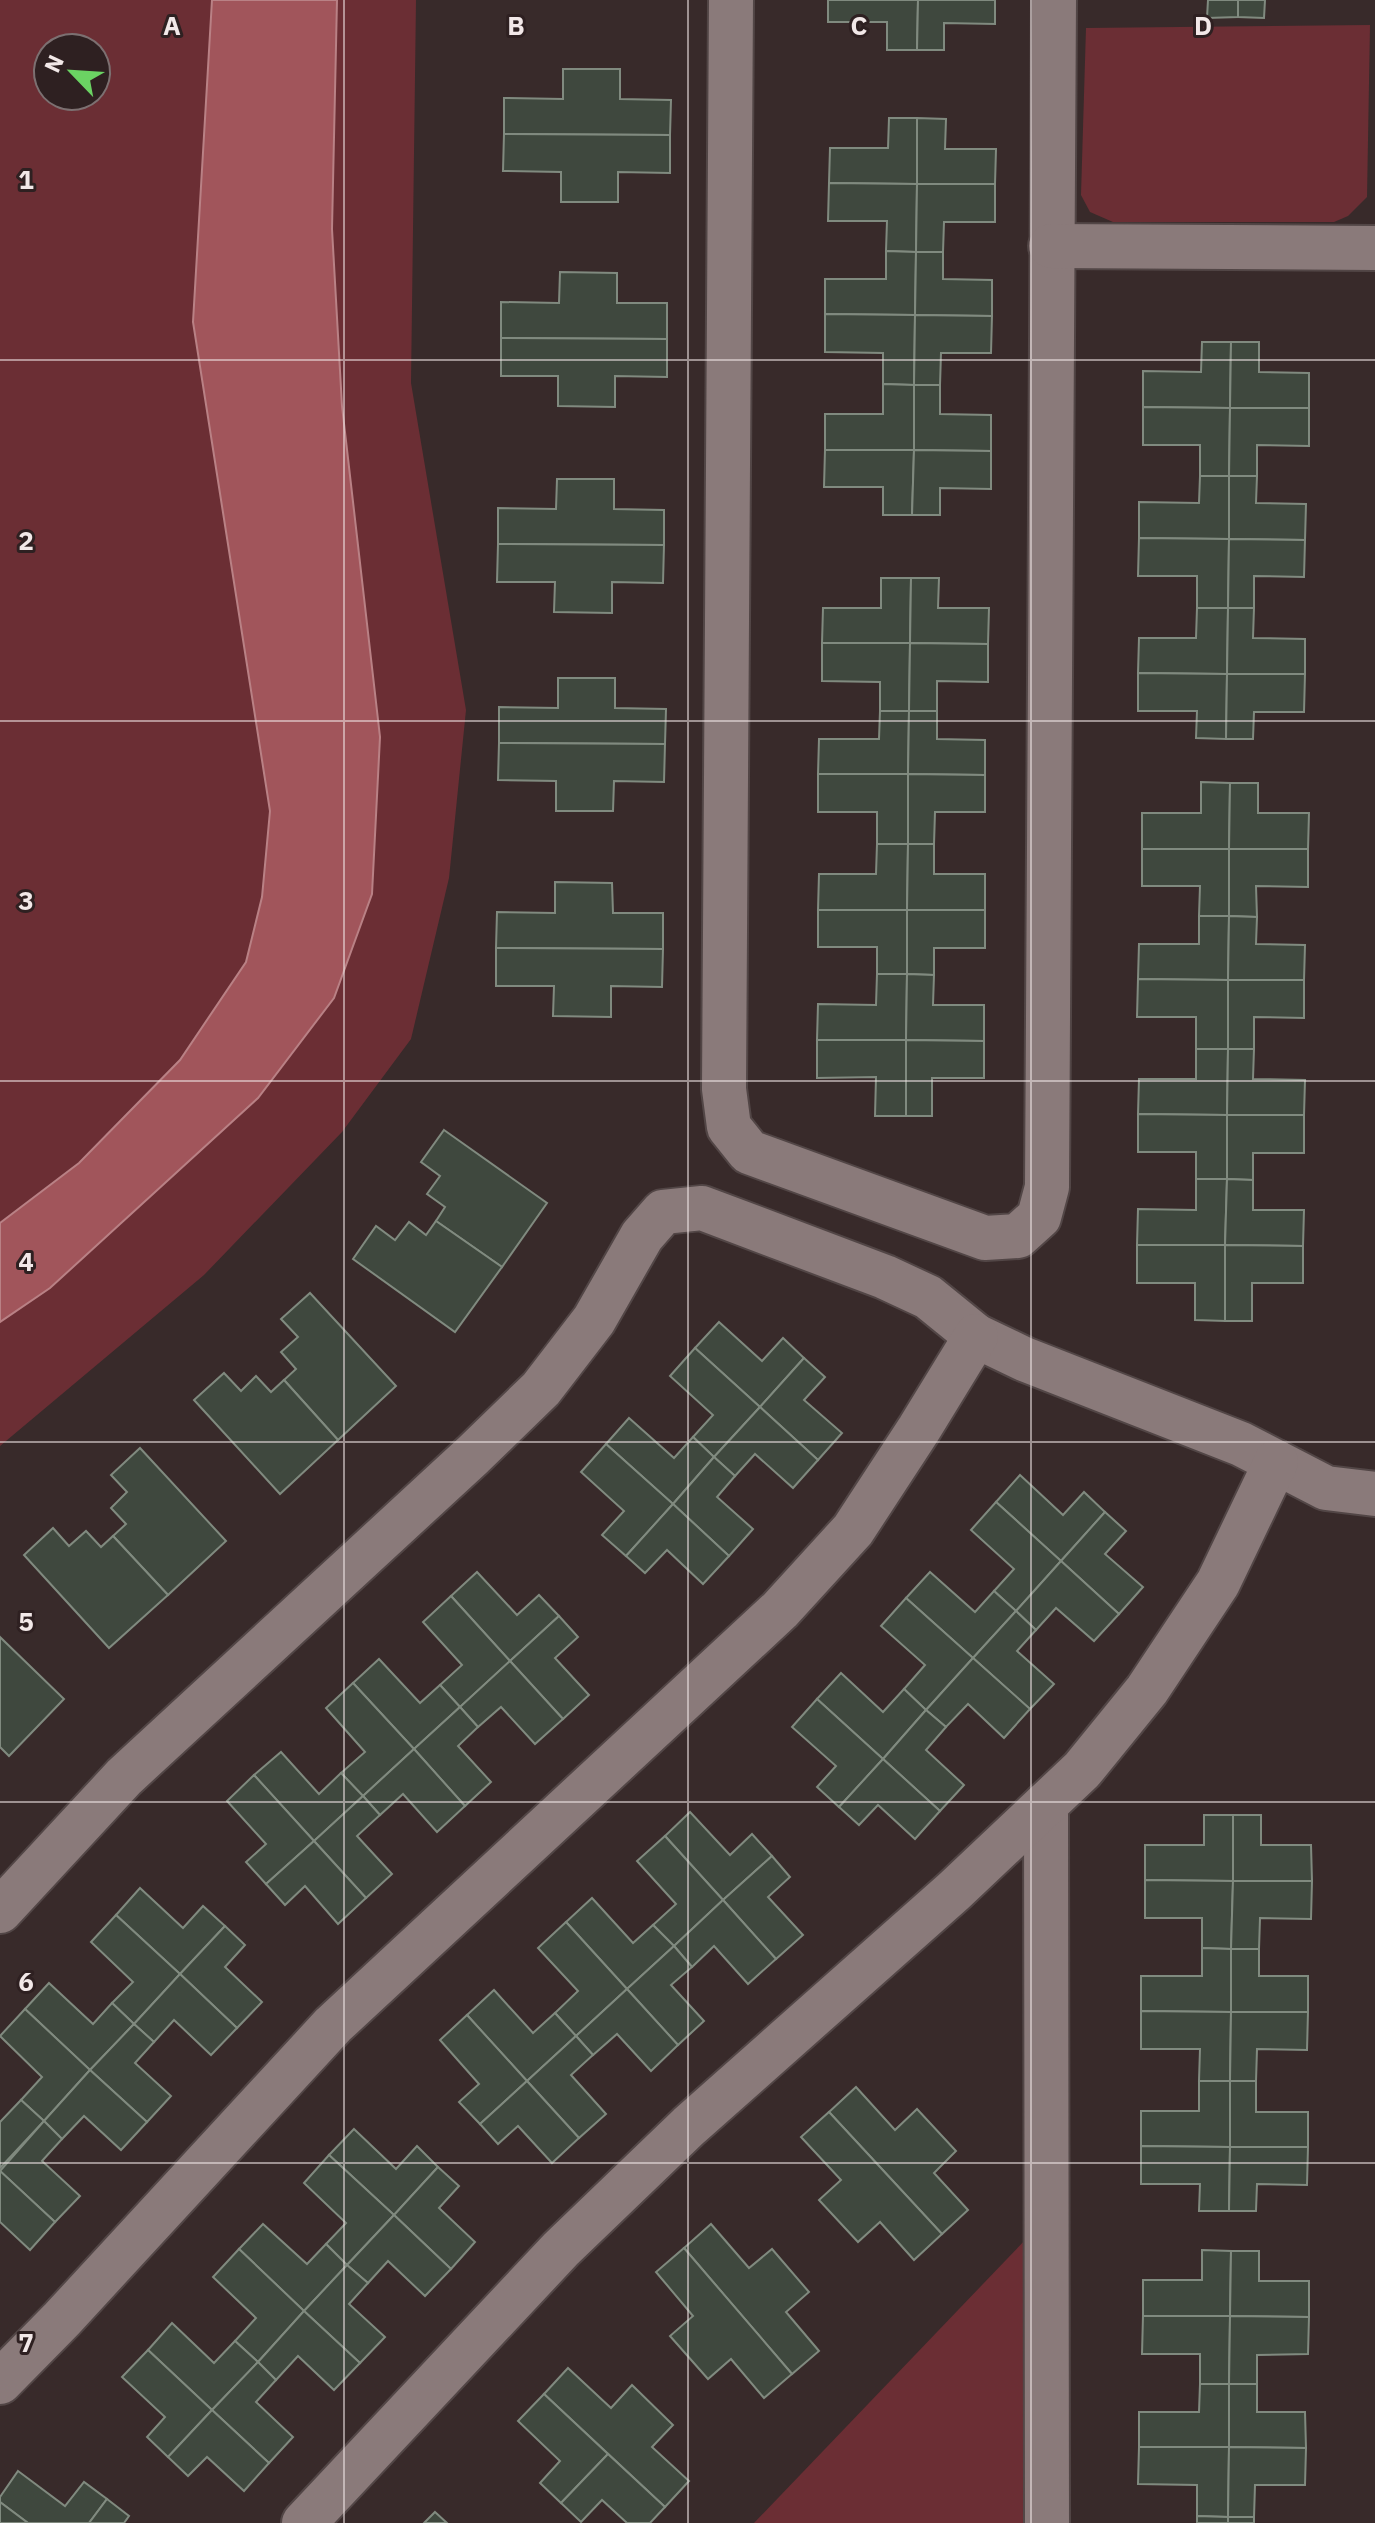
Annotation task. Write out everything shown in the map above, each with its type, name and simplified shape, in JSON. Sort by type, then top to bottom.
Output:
[{"type":"street","points":[[731,0],[724,1089],[729,1127],[749,1152],[985,1238],[1018,1236],[1039,1217],[1047,1187],[1054,0]]},
{"type":"street","points":[[1051,246],[1375,248]]},
{"type":"street","points":[[0,1911],[124,1777],[541,1389],[594,1320],[642,1236],[663,1212],[702,1208],[885,1277],[928,1297],[976,1336],[1024,1359],[1241,1444],[1326,1488],[1375,1494]]},
{"type":"street","points":[[0,2382],[333,2025],[780,1610],[853,1530],[976,1336]]},
{"type":"street","points":[[304,2523],[572,2239],[689,2126],[954,1891],[1082,1770],[1147,1690],[1218,1583],[1276,1462]]},
{"type":"street","points":[[1046,1804],[1047,2523]]},
{"type":"shaded area","points":[[0,0],[416,0],[411,383],[466,710],[449,878],[411,1039],[342,1132],[204,1275],[0,1446]]},
{"type":"shaded area","points":[[212,0],[337,0],[332,229],[342,406],[380,737],[372,894],[334,998],[258,1098],[50,1288],[0,1322],[0,1223],[79,1163],[180,1060],[246,962],[262,897],[270,811],[193,322]]},
{"type":"shaded area","points":[[1370,25],[1367,197],[1348,216],[1334,222],[1113,222],[1090,212],[1081,195],[1086,28]]},
{"type":"shaded area","points":[[1028,2237],[1028,2523],[754,2523]]},
{"type":"building","points":[[828,0],[918,0],[917,50],[887,50],[887,22],[828,22]]},
{"type":"building","points":[[918,0],[995,0],[995,24],[944,23],[944,50],[917,50]]},
{"type":"building","points":[[1208,0],[1238,0],[1238,17],[1207,18]]},
{"type":"building","points":[[1238,0],[1265,0],[1264,18],[1238,17]]},
{"type":"building","points":[[563,69],[620,69],[620,99],[671,100],[670,135],[504,134],[504,98],[563,99]]},
{"type":"building","points":[[889,118],[917,118],[917,184],[829,183],[830,148],[888,148]]},
{"type":"building","points":[[917,118],[946,119],[945,149],[996,149],[995,184],[917,184]]},
{"type":"building","points":[[504,134],[670,135],[670,173],[618,172],[618,202],[561,202],[561,172],[503,171]]},
{"type":"building","points":[[829,183],[917,184],[916,252],[886,251],[887,221],[828,221]]},
{"type":"building","points":[[917,184],[995,184],[995,222],[944,222],[943,252],[916,252]]},
{"type":"building","points":[[886,251],[916,252],[915,315],[825,314],[825,279],[886,279]]},
{"type":"building","points":[[916,252],[943,252],[943,279],[992,280],[992,316],[915,315]]},
{"type":"building","points":[[560,272],[617,273],[617,303],[667,303],[667,339],[501,338],[501,302],[559,303]]},
{"type":"building","points":[[825,314],[915,315],[914,385],[883,384],[883,353],[825,352]]},
{"type":"building","points":[[915,315],[992,316],[991,353],[941,353],[940,385],[914,385]]},
{"type":"building","points":[[501,338],[667,339],[667,377],[615,376],[615,407],[558,406],[558,376],[501,376]]},
{"type":"building","points":[[1202,342],[1231,342],[1230,408],[1143,407],[1143,371],[1201,372]]},
{"type":"building","points":[[1231,342],[1259,342],[1259,372],[1309,373],[1309,408],[1230,408]]},
{"type":"building","points":[[883,384],[914,385],[914,450],[825,450],[825,414],[883,414]]},
{"type":"building","points":[[914,385],[940,385],[940,414],[991,415],[991,451],[914,450]]},
{"type":"building","points":[[1143,407],[1230,408],[1229,476],[1200,476],[1200,445],[1143,445]]},
{"type":"building","points":[[1230,408],[1309,408],[1309,446],[1257,445],[1257,476],[1229,476]]},
{"type":"building","points":[[825,450],[914,450],[912,515],[883,515],[883,487],[824,487]]},
{"type":"building","points":[[914,450],[991,451],[991,489],[940,488],[940,515],[912,515]]},
{"type":"building","points":[[1200,476],[1229,476],[1229,539],[1139,538],[1139,502],[1199,503]]},
{"type":"building","points":[[1229,476],[1257,476],[1256,503],[1306,504],[1305,540],[1229,539]]},
{"type":"building","points":[[557,479],[614,479],[614,509],[664,510],[664,545],[498,544],[498,508],[556,509]]},
{"type":"building","points":[[1139,538],[1229,539],[1228,608],[1197,608],[1197,576],[1138,576]]},
{"type":"building","points":[[1229,539],[1305,540],[1304,577],[1254,576],[1254,608],[1228,608]]},
{"type":"building","points":[[498,544],[664,545],[663,583],[612,582],[612,613],[554,612],[555,582],[497,582]]},
{"type":"building","points":[[881,578],[911,578],[910,643],[822,643],[823,608],[881,608]]},
{"type":"building","points":[[911,578],[939,578],[938,608],[989,608],[988,644],[910,643]]},
{"type":"building","points":[[1197,608],[1228,608],[1227,674],[1138,673],[1139,638],[1196,638]]},
{"type":"building","points":[[1228,608],[1254,608],[1253,638],[1305,639],[1305,674],[1227,674]]},
{"type":"building","points":[[822,643],[910,643],[909,711],[880,711],[880,682],[822,681]]},
{"type":"building","points":[[910,643],[988,644],[988,682],[937,681],[937,711],[909,711]]},
{"type":"building","points":[[1138,673],[1227,674],[1226,739],[1196,738],[1197,711],[1138,711]]},
{"type":"building","points":[[1227,674],[1305,674],[1304,712],[1254,712],[1253,739],[1226,739]]},
{"type":"building","points":[[558,678],[615,678],[615,708],[666,709],[665,744],[499,743],[499,707],[558,708]]},
{"type":"building","points":[[880,711],[909,711],[908,774],[818,774],[819,739],[879,739]]},
{"type":"building","points":[[909,711],[937,711],[937,739],[985,740],[985,775],[908,774]]},
{"type":"building","points":[[499,743],[665,744],[664,782],[614,781],[613,811],[556,811],[556,781],[498,780]]},
{"type":"building","points":[[818,774],[908,774],[908,844],[877,844],[877,812],[818,812]]},
{"type":"building","points":[[908,774],[985,775],[985,812],[935,812],[934,844],[908,844]]},
{"type":"building","points":[[1201,782],[1230,783],[1229,849],[1142,849],[1142,813],[1201,813]]},
{"type":"building","points":[[1230,783],[1258,783],[1258,813],[1309,813],[1308,849],[1229,849]]},
{"type":"building","points":[[877,844],[908,844],[907,910],[818,910],[819,874],[876,874]]},
{"type":"building","points":[[908,844],[934,844],[934,874],[985,874],[985,910],[907,910]]},
{"type":"building","points":[[1142,849],[1229,849],[1229,916],[1199,916],[1200,886],[1142,886]]},
{"type":"building","points":[[1229,849],[1308,849],[1308,887],[1256,886],[1257,917],[1229,916]]},
{"type":"building","points":[[555,882],[612,883],[613,913],[663,913],[663,949],[496,948],[497,912],[555,913]]},
{"type":"building","points":[[818,910],[907,910],[907,974],[877,974],[877,947],[818,947]]},
{"type":"building","points":[[907,910],[985,910],[985,948],[934,948],[934,975],[907,974]]},
{"type":"building","points":[[1199,916],[1229,916],[1228,980],[1138,979],[1139,944],[1199,944]]},
{"type":"building","points":[[1229,916],[1257,917],[1256,944],[1305,945],[1304,980],[1228,980]]},
{"type":"building","points":[[496,948],[663,949],[662,987],[611,986],[611,1017],[553,1016],[554,986],[496,986]]},
{"type":"building","points":[[877,974],[907,974],[906,1040],[817,1040],[818,1004],[876,1005]]},
{"type":"building","points":[[907,974],[934,975],[933,1005],[984,1005],[984,1041],[906,1040]]},
{"type":"building","points":[[1138,979],[1228,980],[1228,1049],[1196,1049],[1196,1017],[1137,1017]]},
{"type":"building","points":[[1228,980],[1304,980],[1304,1018],[1254,1017],[1254,1049],[1228,1049]]},
{"type":"building","points":[[817,1040],[906,1040],[906,1116],[875,1116],[876,1077],[817,1078]]},
{"type":"building","points":[[906,1040],[984,1041],[984,1078],[932,1078],[932,1116],[906,1116]]},
{"type":"building","points":[[1196,1049],[1228,1049],[1227,1115],[1138,1114],[1139,1079],[1196,1079]]},
{"type":"building","points":[[1228,1049],[1254,1049],[1253,1079],[1305,1080],[1304,1115],[1227,1115]]},
{"type":"building","points":[[1138,1114],[1227,1115],[1227,1179],[1196,1179],[1196,1152],[1138,1152]]},
{"type":"building","points":[[1227,1115],[1304,1115],[1304,1153],[1253,1153],[1253,1180],[1227,1179]]},
{"type":"building","points":[[444,1130],[547,1203],[502,1267],[436,1221],[445,1207],[427,1194],[440,1176],[421,1162]]},
{"type":"building","points":[[1196,1179],[1227,1179],[1225,1245],[1137,1245],[1138,1209],[1196,1210]]},
{"type":"building","points":[[1227,1179],[1253,1180],[1253,1210],[1304,1210],[1303,1246],[1225,1245]]},
{"type":"building","points":[[436,1221],[502,1267],[455,1332],[353,1259],[376,1226],[395,1240],[409,1222],[426,1235]]},
{"type":"building","points":[[1137,1245],[1225,1245],[1225,1321],[1195,1320],[1195,1283],[1137,1283]]},
{"type":"building","points":[[1225,1245],[1303,1246],[1303,1283],[1252,1283],[1252,1321],[1225,1321]]},
{"type":"building","points":[[310,1293],[396,1386],[338,1440],[284,1380],[296,1369],[281,1352],[298,1337],[281,1319]]},
{"type":"building","points":[[719,1322],[762,1361],[783,1338],[804,1358],[760,1407],[695,1348]]},
{"type":"building","points":[[695,1348],[760,1407],[714,1457],[693,1437],[713,1415],[670,1376]]},
{"type":"building","points":[[804,1358],[825,1377],[804,1400],[842,1433],[818,1460],[760,1407]]},
{"type":"building","points":[[224,1373],[241,1391],[256,1376],[271,1392],[284,1380],[338,1440],[280,1494],[194,1400]]},
{"type":"building","points":[[760,1407],[818,1460],[793,1488],[755,1454],[735,1476],[714,1457]]},
{"type":"building","points":[[629,1418],[674,1458],[693,1437],[714,1457],[673,1504],[606,1444]]},
{"type":"building","points":[[606,1444],[673,1504],[626,1556],[602,1535],[624,1511],[581,1472]]},
{"type":"building","points":[[140,1448],[226,1541],[168,1595],[113,1536],[126,1524],[111,1508],[127,1492],[111,1475]]},
{"type":"building","points":[[714,1457],[735,1476],[717,1497],[753,1529],[729,1556],[673,1504]]},
{"type":"building","points":[[1020,1475],[1063,1515],[1084,1492],[1105,1512],[1061,1561],[996,1502]]},
{"type":"building","points":[[996,1502],[1061,1561],[1016,1611],[994,1591],[1014,1569],[971,1530]]},
{"type":"building","points":[[673,1504],[729,1556],[703,1584],[667,1550],[645,1573],[626,1556]]},
{"type":"building","points":[[1105,1512],[1126,1531],[1105,1554],[1143,1587],[1119,1614],[1061,1561]]},
{"type":"building","points":[[53,1528],[69,1546],[86,1531],[101,1547],[113,1536],[168,1595],[109,1648],[24,1555]]},
{"type":"building","points":[[1061,1561],[1119,1614],[1094,1641],[1056,1608],[1036,1630],[1016,1611]]},
{"type":"building","points":[[477,1572],[517,1615],[539,1595],[559,1616],[510,1661],[451,1596]]},
{"type":"building","points":[[930,1572],[975,1612],[994,1591],[1016,1611],[973,1658],[906,1598]]},
{"type":"building","points":[[451,1596],[510,1661],[460,1707],[440,1685],[462,1665],[423,1622]]},
{"type":"building","points":[[906,1598],[973,1658],[926,1710],[904,1689],[925,1665],[881,1626]]},
{"type":"building","points":[[1016,1611],[1036,1630],[1017,1651],[1054,1684],[1030,1709],[973,1658]]},
{"type":"building","points":[[559,1616],[578,1637],[555,1658],[589,1695],[563,1719],[510,1661]]},
{"type":"building","points":[[0,1637],[64,1699],[9,1756],[0,1747]]},
{"type":"building","points":[[973,1658],[1030,1709],[1004,1738],[968,1704],[946,1727],[926,1710]]},
{"type":"building","points":[[379,1659],[420,1703],[440,1685],[460,1707],[414,1749],[353,1683]]},
{"type":"building","points":[[510,1661],[563,1719],[535,1744],[501,1707],[478,1727],[460,1707]]},
{"type":"building","points":[[841,1673],[883,1712],[904,1689],[926,1710],[883,1759],[817,1699]]},
{"type":"building","points":[[353,1683],[414,1749],[363,1796],[341,1773],[365,1752],[326,1708]]},
{"type":"building","points":[[817,1699],[883,1759],[839,1807],[817,1787],[836,1766],[792,1727]]},
{"type":"building","points":[[460,1707],[478,1727],[458,1746],[491,1782],[465,1806],[414,1749]]},
{"type":"building","points":[[926,1710],[946,1727],[926,1750],[964,1785],[940,1811],[883,1759]]},
{"type":"building","points":[[414,1749],[465,1806],[437,1832],[403,1794],[380,1815],[363,1796]]},
{"type":"building","points":[[281,1752],[319,1794],[341,1773],[363,1796],[314,1841],[254,1775]]},
{"type":"building","points":[[883,1759],[940,1811],[915,1839],[878,1805],[859,1825],[839,1807]]},
{"type":"building","points":[[254,1775],[314,1841],[266,1884],[246,1862],[266,1844],[227,1801]]},
{"type":"building","points":[[363,1796],[380,1815],[357,1836],[392,1874],[366,1898],[314,1841]]},
{"type":"building","points":[[690,1812],[730,1855],[752,1834],[772,1856],[723,1900],[665,1836]]},
{"type":"building","points":[[1204,1815],[1233,1815],[1233,1881],[1145,1880],[1145,1845],[1204,1845]]},
{"type":"building","points":[[1233,1815],[1261,1815],[1261,1845],[1311,1845],[1312,1881],[1233,1881]]},
{"type":"building","points":[[665,1836],[723,1900],[674,1946],[653,1925],[676,1904],[637,1861]]},
{"type":"building","points":[[314,1841],[366,1898],[338,1924],[305,1886],[285,1905],[266,1884]]},
{"type":"building","points":[[772,1856],[790,1877],[768,1897],[803,1935],[776,1959],[723,1900]]},
{"type":"building","points":[[1145,1880],[1233,1881],[1231,1949],[1202,1948],[1202,1918],[1145,1918]]},
{"type":"building","points":[[1233,1881],[1312,1881],[1311,1919],[1260,1918],[1259,1949],[1231,1949]]},
{"type":"building","points":[[140,1888],[183,1928],[203,1906],[225,1926],[180,1974],[116,1915]]},
{"type":"building","points":[[592,1898],[633,1943],[653,1925],[674,1946],[627,1989],[566,1922]]},
{"type":"building","points":[[723,1900],[776,1959],[748,1984],[714,1946],[692,1967],[674,1946]]},
{"type":"building","points":[[116,1915],[180,1974],[134,2024],[112,2003],[133,1982],[91,1942]]},
{"type":"building","points":[[566,1922],[627,1989],[576,2036],[555,2013],[578,1991],[538,1948]]},
{"type":"building","points":[[225,1926],[245,1945],[225,1967],[262,2002],[237,2028],[180,1974]]},
{"type":"building","points":[[674,1946],[692,1967],[671,1985],[704,2021],[678,2045],[627,1989]]},
{"type":"building","points":[[1202,1948],[1231,1949],[1231,2012],[1141,2011],[1141,1976],[1202,1976]]},
{"type":"building","points":[[1231,1949],[1259,1949],[1259,1976],[1308,1976],[1308,2012],[1231,2012]]},
{"type":"building","points":[[180,1974],[237,2028],[211,2055],[174,2020],[154,2042],[134,2024]]},
{"type":"building","points":[[49,1983],[93,2024],[112,2003],[134,2024],[90,2070],[25,2009]]},
{"type":"building","points":[[627,1989],[678,2045],[651,2071],[617,2034],[593,2055],[576,2036]]},
{"type":"building","points":[[494,1990],[533,2033],[555,2013],[576,2036],[527,2081],[467,2015]]},
{"type":"building","points":[[25,2009],[90,2070],[44,2121],[21,2100],[42,2077],[0,2036]]},
{"type":"building","points":[[1141,2011],[1231,2012],[1230,2081],[1199,2081],[1200,2049],[1141,2049]]},
{"type":"building","points":[[1231,2012],[1308,2012],[1307,2050],[1257,2049],[1256,2081],[1230,2081]]},
{"type":"building","points":[[467,2015],[527,2081],[480,2124],[459,2102],[479,2084],[440,2040]]},
{"type":"building","points":[[134,2024],[154,2042],[135,2063],[171,2096],[147,2122],[90,2070]]},
{"type":"building","points":[[576,2036],[593,2055],[571,2075],[606,2114],[579,2138],[527,2081]]},
{"type":"building","points":[[90,2070],[147,2122],[121,2150],[84,2116],[62,2139],[44,2121]]},
{"type":"building","points":[[527,2081],[579,2138],[552,2163],[518,2126],[498,2144],[480,2124]]},
{"type":"building","points":[[1199,2081],[1230,2081],[1230,2147],[1141,2146],[1141,2111],[1199,2111]]},
{"type":"building","points":[[1230,2081],[1256,2081],[1256,2112],[1308,2112],[1308,2147],[1230,2147]]},
{"type":"building","points":[[856,2087],[895,2130],[917,2109],[956,2151],[934,2173],[968,2210],[942,2234],[829,2112]]},
{"type":"building","points":[[21,2100],[44,2121],[0,2168],[0,2122]]},
{"type":"building","points":[[829,2112],[942,2234],[914,2260],[880,2222],[858,2242],[819,2200],[841,2180],[801,2137]]},
{"type":"building","points":[[44,2121],[62,2139],[42,2161],[80,2196],[55,2222],[0,2171]]},
{"type":"building","points":[[354,2129],[396,2169],[417,2146],[438,2167],[394,2215],[329,2155]]},
{"type":"building","points":[[1141,2146],[1230,2147],[1229,2211],[1199,2211],[1200,2184],[1141,2184]]},
{"type":"building","points":[[1230,2147],[1308,2147],[1307,2185],[1257,2184],[1256,2211],[1229,2211]]},
{"type":"building","points":[[329,2155],[394,2215],[347,2265],[326,2244],[346,2223],[304,2183]]},
{"type":"building","points":[[438,2167],[459,2186],[439,2208],[475,2242],[451,2269],[394,2215]]},
{"type":"building","points":[[0,2171],[55,2222],[30,2250],[0,2222]]},
{"type":"building","points":[[394,2215],[451,2269],[425,2296],[388,2261],[368,2283],[347,2265]]},
{"type":"building","points":[[263,2224],[307,2264],[326,2244],[347,2265],[304,2311],[239,2249]]},
{"type":"building","points":[[711,2224],[749,2268],[772,2249],[809,2292],[786,2312],[819,2351],[792,2374],[684,2248]]},
{"type":"building","points":[[684,2248],[792,2374],[764,2398],[731,2359],[708,2379],[670,2336],[693,2316],[656,2272]]},
{"type":"building","points":[[239,2249],[304,2311],[258,2362],[235,2341],[256,2318],[213,2277]]},
{"type":"building","points":[[1202,2250],[1231,2251],[1230,2316],[1143,2316],[1143,2280],[1202,2280]]},
{"type":"building","points":[[1231,2251],[1259,2251],[1259,2281],[1309,2281],[1309,2317],[1230,2316]]},
{"type":"building","points":[[347,2265],[368,2283],[349,2304],[385,2337],[360,2363],[304,2311]]},
{"type":"building","points":[[304,2311],[360,2363],[334,2390],[298,2356],[276,2380],[258,2362]]},
{"type":"building","points":[[1143,2316],[1230,2316],[1229,2384],[1200,2384],[1200,2354],[1142,2354]]},
{"type":"building","points":[[1230,2316],[1309,2317],[1308,2354],[1257,2355],[1257,2384],[1229,2384]]},
{"type":"building","points":[[172,2323],[214,2363],[235,2341],[258,2362],[212,2410],[148,2350]]},
{"type":"building","points":[[148,2350],[212,2410],[168,2457],[147,2437],[165,2417],[122,2377]]},
{"type":"building","points":[[258,2362],[276,2380],[256,2402],[293,2437],[269,2463],[212,2410]]},
{"type":"building","points":[[568,2368],[611,2408],[632,2385],[673,2425],[652,2447],[689,2481],[665,2507],[544,2394]]},
{"type":"building","points":[[1200,2384],[1229,2384],[1229,2447],[1139,2447],[1139,2412],[1199,2412]]},
{"type":"building","points":[[1229,2384],[1257,2384],[1257,2412],[1305,2412],[1306,2448],[1229,2447]]},
{"type":"building","points":[[544,2394],[608,2454],[561,2503],[540,2483],[560,2461],[518,2421]]},
{"type":"building","points":[[212,2410],[269,2463],[244,2491],[207,2457],[188,2476],[168,2457]]},
{"type":"building","points":[[1139,2447],[1229,2447],[1228,2517],[1197,2516],[1197,2485],[1138,2484]]},
{"type":"building","points":[[1229,2447],[1306,2448],[1305,2485],[1255,2485],[1254,2517],[1228,2517]]},
{"type":"building","points":[[608,2454],[665,2507],[650,2523],[627,2523],[602,2500],[581,2522],[561,2503]]},
{"type":"building","points":[[18,2471],[65,2506],[84,2482],[107,2499],[89,2523],[28,2523],[0,2502],[0,2497]]},
{"type":"building","points":[[107,2499],[129,2516],[124,2523],[89,2523]]},
{"type":"building","points":[[0,2502],[28,2523],[0,2523]]},
{"type":"building","points":[[435,2512],[447,2523],[424,2523]]},
{"type":"building","points":[[1197,2516],[1228,2517],[1228,2523],[1197,2523]]},
{"type":"building","points":[[1228,2517],[1254,2517],[1254,2523],[1228,2523]]}]
